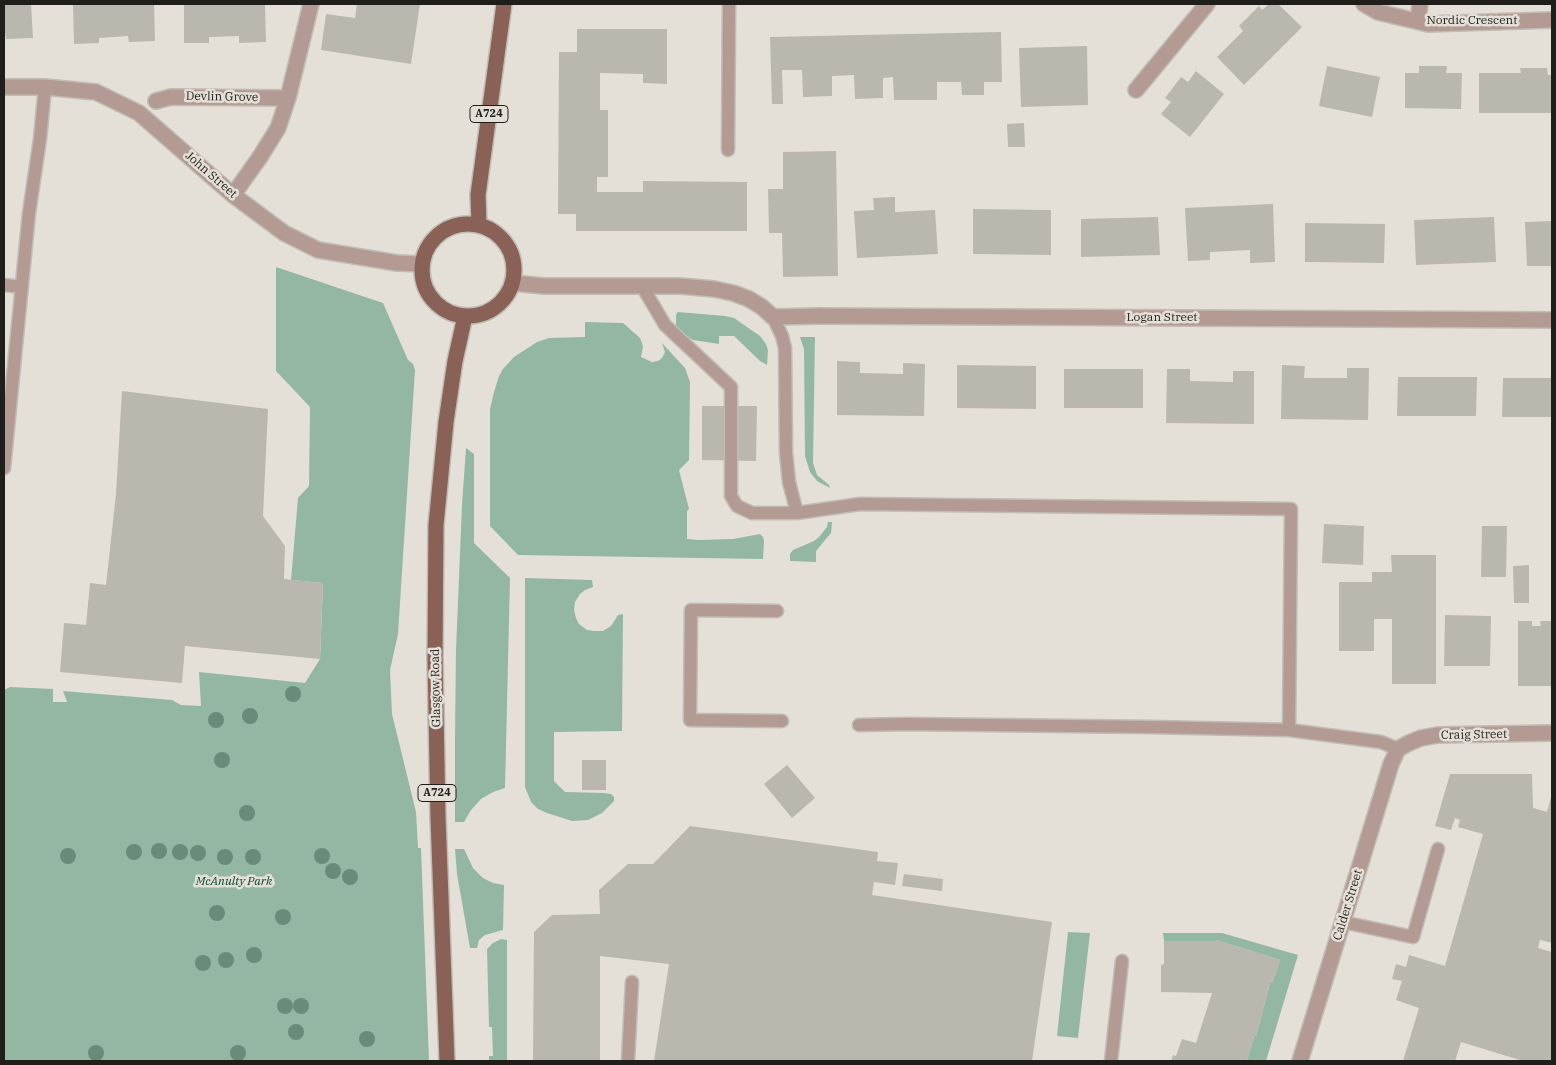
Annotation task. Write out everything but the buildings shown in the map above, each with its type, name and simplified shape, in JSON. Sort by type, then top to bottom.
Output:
[{"type":"main road","name":"A724","points":[[480,224],[478,195],[504,4]]},
{"type":"main road","points":[[466,223],[480,224],[500,236],[508,245],[515,270],[513,283],[508,294],[500,304],[476,316],[464,316],[450,313],[438,305],[432,298],[424,284],[422,264],[426,250],[439,234],[454,226],[466,223]]},
{"type":"main road","name":"Glasgow Road","points":[[447,1061],[438,817],[435,658],[436,525],[446,422],[464,316]]},
{"type":"street","points":[[233,195],[278,128],[288,98],[311,4]]},
{"type":"street","points":[[1136,90],[1207,4]]},
{"type":"street","name":"Nordic Crescent","points":[[1364,4],[1378,12],[1428,24],[1552,20]]},
{"type":"street","points":[[1418,21],[1420,4]]},
{"type":"street","name":"John Street","points":[[4,87],[45,87],[96,92],[139,113],[233,195],[284,233],[318,250],[397,263],[422,264]]},
{"type":"street","name":"Devlin Grove","points":[[156,100],[171,97],[288,98]]},
{"type":"street","points":[[513,283],[544,286],[698,287],[733,293],[762,307],[773,317]]},
{"type":"street","name":"Logan Street","points":[[773,317],[1552,320]]},
{"type":"street","name":"Craig Street","points":[[1398,750],[1421,738],[1438,735],[1552,733]]},
{"type":"street","name":"Calder Street","points":[[1300,1061],[1391,764],[1398,750]]},
{"type":"lane","points":[[728,150],[729,4]]},
{"type":"lane","points":[[4,468],[29,213],[40,139],[45,87]]},
{"type":"lane","points":[[4,285],[22,287]]},
{"type":"lane","points":[[642,286],[665,325],[731,387],[731,496],[737,506],[752,513],[797,513],[860,504],[1291,509],[1289,730]]},
{"type":"lane","points":[[773,317],[782,336],[785,348],[786,453],[789,482],[797,513]]},
{"type":"lane","points":[[777,611],[691,610],[690,720],[782,721]]},
{"type":"lane","points":[[859,725],[906,724],[1289,730],[1381,742],[1398,750]]},
{"type":"lane","points":[[1343,922],[1412,937],[1438,849]]},
{"type":"lane","points":[[1111,1061],[1122,961]]},
{"type":"lane","points":[[628,1061],[632,982]]},
{"type":"green space","name":"McAnulty Park","points":[[276,267],[383,303],[408,360],[413,364],[415,370],[398,634],[390,670],[392,714],[416,812],[418,848],[421,848],[429,1061],[4,1061],[4,690],[10,687],[53,689],[53,702],[67,702],[63,691],[172,700],[181,705],[201,706],[199,672],[305,683],[320,659],[323,583],[291,580],[298,498],[309,486],[310,407],[276,371]]},
{"type":"green space","points":[[678,312],[734,318],[760,336],[766,344],[768,350],[767,365],[760,361],[734,336],[719,336],[719,344],[693,340],[684,335],[676,327],[676,314]]},
{"type":"green space","points":[[585,322],[623,323],[640,338],[643,346],[641,357],[652,362],[658,361],[665,352],[662,343],[685,368],[690,382],[689,460],[679,470],[689,509],[687,511],[687,539],[733,539],[760,534],[764,541],[763,559],[518,555],[490,526],[490,409],[499,376],[514,357],[537,342],[549,338],[585,337]]},
{"type":"green space","points":[[800,337],[815,337],[813,463],[817,475],[830,488],[817,481],[810,472],[805,456],[804,349]]},
{"type":"green space","points":[[466,448],[474,454],[474,543],[510,578],[505,788],[481,799],[471,810],[464,822],[455,822],[456,650]]},
{"type":"green space","points":[[828,522],[832,522],[831,533],[816,551],[816,562],[790,561],[790,554],[793,550],[819,537],[827,527]]},
{"type":"green space","points":[[525,578],[592,580],[593,587],[580,594],[575,602],[574,610],[579,624],[587,630],[603,631],[611,626],[618,615],[623,614],[622,731],[554,732],[554,781],[565,792],[604,793],[611,794],[614,797],[614,801],[602,813],[588,820],[572,821],[538,809],[531,802],[525,787]]},
{"type":"green space","points":[[455,849],[464,849],[473,868],[483,878],[493,883],[504,885],[503,930],[485,935],[479,940],[477,948],[470,948],[457,874]]},
{"type":"green space","points":[[1068,932],[1090,933],[1078,1038],[1057,1036]]},
{"type":"green space","points":[[1163,933],[1222,933],[1298,955],[1266,1061],[1247,1061],[1254,1036],[1256,1036],[1270,983],[1272,983],[1280,960],[1216,940],[1164,941]]},
{"type":"green space","points":[[501,939],[507,940],[507,1061],[489,1061],[489,1056],[493,1056],[492,1027],[489,1027],[487,949]]}]
